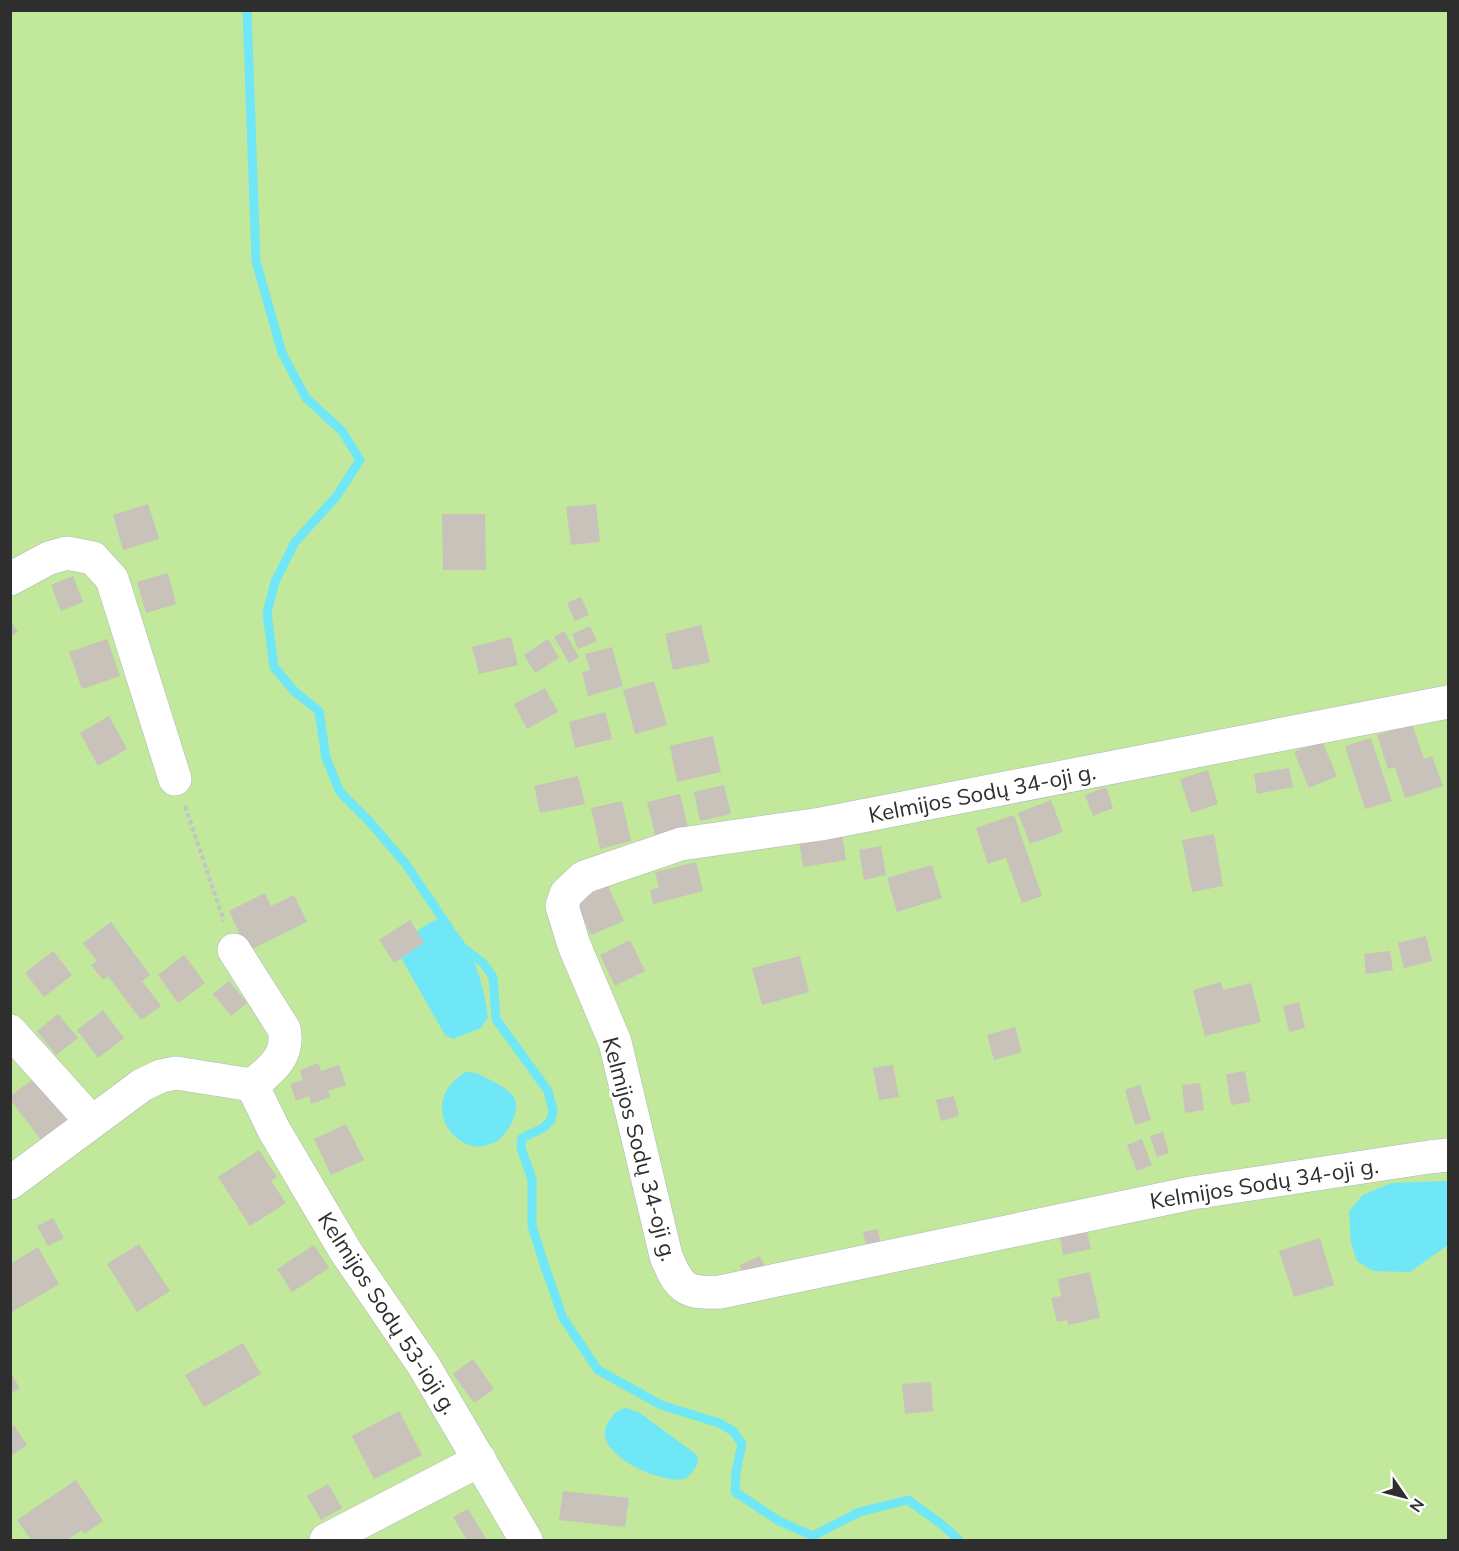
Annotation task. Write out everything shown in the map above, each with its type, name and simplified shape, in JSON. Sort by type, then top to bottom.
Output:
[{"type":"street","points":[[10,579],[49,558],[67,553],[93,558],[112,579],[175,779]]},
{"type":"street","name":"Kelmijos Sodų 34-oji g.","points":[[1449,702],[821,824],[681,844],[584,877],[566,894],[562,906],[574,945],[615,1042],[666,1256],[674,1276],[687,1289],[699,1293],[720,1292],[1192,1193],[1449,1155]]},
{"type":"street","points":[[10,1183],[91,1121],[142,1085],[161,1076],[176,1073],[252,1085],[274,1067],[282,1056],[287,1040],[284,1029],[234,950]]},
{"type":"street","points":[[10,1031],[91,1121]]},
{"type":"street","name":"Kelmijos Sodų 53-ioji g.","points":[[252,1085],[274,1130],[346,1252],[424,1366],[526,1540]]},
{"type":"street","points":[[326,1540],[480,1460]]},
{"type":"path","points":[[175,779],[234,950]]},
{"type":"green space","points":[[11,11],[1448,11],[1448,1540],[11,1540]]},
{"type":"water","points":[[442,918],[461,937],[468,949],[479,976],[488,1017],[481,1028],[453,1039],[445,1035],[399,954],[417,932]]},
{"type":"water","points":[[465,1072],[480,1075],[501,1086],[511,1093],[516,1102],[512,1122],[499,1140],[483,1146],[468,1144],[454,1136],[445,1122],[442,1106],[448,1088]]},
{"type":"water","points":[[1448,1181],[1448,1245],[1410,1272],[1373,1271],[1357,1261],[1351,1243],[1349,1211],[1363,1195],[1391,1183]]},
{"type":"water","points":[[627,1408],[640,1413],[697,1455],[698,1463],[688,1477],[663,1478],[648,1473],[619,1456],[609,1445],[605,1433],[609,1421],[618,1411]]},
{"type":"building","points":[[148,504],[159,539],[123,550],[113,515]]},
{"type":"building","points":[[596,504],[600,542],[571,545],[566,507]]},
{"type":"building","points":[[442,514],[485,514],[486,570],[443,570]]},
{"type":"building","points":[[168,573],[176,604],[146,613],[137,582]]},
{"type":"building","points":[[73,576],[83,602],[61,611],[51,585]]},
{"type":"building","points":[[581,597],[589,615],[575,621],[567,603]]},
{"type":"building","points":[[10,621],[18,632],[10,637]]},
{"type":"building","points":[[701,625],[710,662],[673,670],[665,634]]},
{"type":"building","points":[[590,626],[597,641],[578,649],[572,634]]},
{"type":"building","points":[[564,631],[579,657],[569,663],[554,637]]},
{"type":"building","points":[[511,637],[518,665],[479,674],[472,647]]},
{"type":"building","points":[[107,639],[120,676],[82,689],[69,652]]},
{"type":"building","points":[[548,639],[559,658],[535,673],[524,655]]},
{"type":"building","points":[[612,647],[623,686],[588,696],[582,672],[590,670],[585,654]]},
{"type":"building","points":[[654,681],[667,725],[635,734],[623,690]]},
{"type":"building","points":[[545,688],[558,712],[527,729],[514,704]]},
{"type":"building","points":[[605,712],[612,739],[575,748],[569,722]]},
{"type":"building","points":[[109,716],[127,749],[98,766],[80,733]]},
{"type":"building","points":[[1412,724],[1424,759],[1432,756],[1443,786],[1405,798],[1395,767],[1388,769],[1377,735]]},
{"type":"building","points":[[713,736],[721,772],[677,782],[670,746]]},
{"type":"building","points":[[1371,738],[1392,801],[1365,809],[1345,746]]},
{"type":"building","points":[[1322,741],[1337,776],[1309,788],[1294,752]]},
{"type":"building","points":[[1289,768],[1293,787],[1257,794],[1254,774]]},
{"type":"building","points":[[1208,770],[1218,804],[1191,813],[1180,779]]},
{"type":"building","points":[[578,776],[585,804],[540,813],[534,786]]},
{"type":"building","points":[[724,785],[731,814],[700,821],[694,792]]},
{"type":"building","points":[[1106,787],[1113,808],[1093,816],[1085,795]]},
{"type":"building","points":[[680,794],[688,827],[655,835],[647,802]]},
{"type":"building","points":[[1051,800],[1063,832],[1030,844],[1018,813]]},
{"type":"building","points":[[622,801],[631,841],[600,849],[591,808]]},
{"type":"building","points":[[1014,815],[1042,896],[1022,903],[1006,858],[988,864],[976,828]]},
{"type":"building","points":[[842,833],[846,860],[803,867],[799,841]]},
{"type":"building","points":[[1214,834],[1223,886],[1192,892],[1182,840]]},
{"type":"building","points":[[881,846],[886,875],[864,880],[859,850]]},
{"type":"building","points":[[696,862],[703,891],[653,904],[650,890],[659,888],[655,872]]},
{"type":"building","points":[[932,865],[942,898],[897,912],[887,878]]},
{"type":"building","points":[[608,886],[624,921],[591,935],[575,900]]},
{"type":"building","points":[[265,893],[271,906],[294,895],[307,922],[248,951],[229,911]]},
{"type":"building","points":[[410,920],[424,943],[394,963],[379,940]]},
{"type":"building","points":[[111,922],[150,975],[142,981],[161,1006],[141,1020],[108,976],[103,980],[91,965],[97,961],[83,943]]},
{"type":"building","points":[[1426,936],[1432,961],[1404,968],[1398,943]]},
{"type":"building","points":[[630,940],[645,971],[615,986],[600,955]]},
{"type":"building","points":[[53,951],[72,975],[44,997],[25,973]]},
{"type":"building","points":[[1390,951],[1393,970],[1366,974],[1364,954]]},
{"type":"building","points":[[184,955],[205,983],[178,1003],[158,975]]},
{"type":"building","points":[[800,956],[809,992],[762,1005],[752,968]]},
{"type":"building","points":[[229,981],[247,1003],[231,1016],[213,994]]},
{"type":"building","points":[[1221,982],[1223,990],[1251,983],[1261,1022],[1205,1036],[1193,990]]},
{"type":"building","points":[[1299,1002],[1305,1028],[1289,1032],[1283,1006]]},
{"type":"building","points":[[103,1010],[124,1038],[98,1058],[77,1030]]},
{"type":"building","points":[[58,1014],[78,1038],[56,1055],[37,1031]]},
{"type":"building","points":[[1015,1027],[1022,1052],[994,1060],[987,1035]]},
{"type":"building","points":[[318,1063],[321,1071],[339,1065],[346,1085],[328,1091],[330,1097],[311,1104],[309,1096],[296,1101],[290,1084],[303,1080],[300,1070]]},
{"type":"building","points":[[893,1065],[899,1097],[879,1100],[873,1068]]},
{"type":"building","points":[[1245,1071],[1250,1102],[1231,1105],[1226,1074]]},
{"type":"building","points":[[38,1076],[69,1119],[41,1140],[10,1099],[10,1096]]},
{"type":"building","points":[[1200,1083],[1204,1110],[1185,1113],[1182,1085]]},
{"type":"building","points":[[1140,1085],[1151,1120],[1135,1125],[1125,1090]]},
{"type":"building","points":[[954,1096],[959,1116],[941,1121],[936,1100]]},
{"type":"building","points":[[346,1124],[364,1160],[331,1175],[314,1139]]},
{"type":"building","points":[[1163,1132],[1169,1153],[1157,1157],[1150,1136]]},
{"type":"building","points":[[1142,1139],[1152,1165],[1137,1171],[1127,1145]]},
{"type":"building","points":[[259,1150],[277,1177],[271,1181],[286,1203],[250,1226],[218,1177]]},
{"type":"building","points":[[53,1218],[64,1238],[48,1246],[37,1226]]},
{"type":"building","points":[[878,1229],[881,1246],[867,1249],[863,1232]]},
{"type":"building","points":[[1087,1231],[1091,1249],[1063,1255],[1060,1237]]},
{"type":"building","points":[[1320,1238],[1334,1285],[1294,1297],[1279,1251]]},
{"type":"building","points":[[139,1244],[170,1291],[137,1312],[107,1264]]},
{"type":"building","points":[[314,1245],[329,1268],[292,1292],[277,1269]]},
{"type":"building","points":[[38,1247],[59,1284],[12,1312],[10,1310],[10,1264]]},
{"type":"building","points":[[760,1256],[767,1272],[746,1281],[740,1265]]},
{"type":"building","points":[[1090,1272],[1100,1318],[1068,1325],[1067,1320],[1057,1322],[1051,1298],[1061,1296],[1058,1279]]},
{"type":"building","points":[[243,1343],[261,1374],[204,1407],[185,1375]]},
{"type":"building","points":[[473,1359],[494,1389],[474,1403],[453,1374]]},
{"type":"building","points":[[10,1372],[20,1388],[10,1394]]},
{"type":"building","points":[[931,1382],[933,1411],[905,1414],[902,1384]]},
{"type":"building","points":[[399,1411],[422,1455],[374,1479],[352,1436]]},
{"type":"building","points":[[14,1425],[27,1445],[10,1456],[10,1428]]},
{"type":"building","points":[[76,1480],[103,1521],[84,1534],[82,1530],[67,1540],[31,1540],[17,1520]]},
{"type":"building","points":[[328,1484],[342,1508],[321,1520],[307,1496]]},
{"type":"building","points":[[563,1491],[629,1498],[625,1527],[559,1520]]},
{"type":"building","points":[[468,1509],[487,1540],[467,1540],[453,1517]]},
{"type":"waterway","points":[[247,10],[256,261],[282,353],[306,398],[342,431],[360,460],[336,497],[295,542],[275,582],[267,613],[274,667],[295,692],[319,711],[326,758],[340,792],[369,821],[405,863],[449,928]]},
{"type":"waterway","points":[[462,947],[483,963],[493,977],[496,1019],[548,1091],[553,1110],[551,1120],[543,1128],[522,1138],[521,1148],[532,1179],[532,1226],[563,1318],[598,1370],[661,1405],[719,1423],[733,1431],[742,1444],[736,1472],[735,1492],[779,1521],[813,1536],[859,1512],[908,1500],[959,1540]]}]
